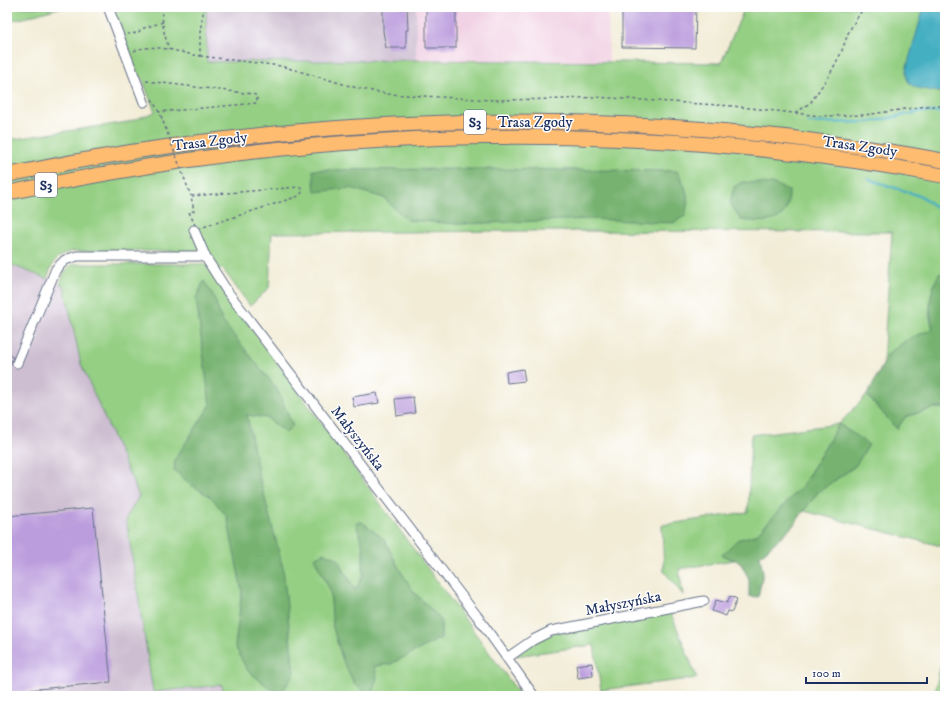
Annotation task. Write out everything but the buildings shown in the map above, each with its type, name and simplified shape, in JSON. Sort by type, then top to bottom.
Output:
[{"type":"highway","name":"Trasa Zgody","points":[[7,175],[92,159],[242,136],[349,127],[499,121],[595,123],[708,129],[831,143],[945,160]]},
{"type":"highway","name":"Trasa Zgody","points":[[7,192],[86,177],[228,155],[350,144],[432,139],[547,138],[663,142],[823,157],[945,176]]},
{"type":"street","points":[[108,7],[126,55],[146,101]]},
{"type":"street","name":"Małyszyńska","points":[[196,230],[206,258],[245,315],[477,616],[534,696]]},
{"type":"street","points":[[17,363],[56,269],[65,260],[77,256],[201,256],[206,258]]},
{"type":"street","name":"Małyszyńska","points":[[507,658],[533,640],[551,631],[704,601]]},
{"type":"path","points":[[161,7],[164,32],[169,50]]},
{"type":"path","points":[[200,56],[200,32],[204,7]]},
{"type":"path","points":[[794,114],[811,102],[830,74],[850,31],[864,7]]},
{"type":"path","points":[[119,34],[138,33],[141,29],[163,22]]},
{"type":"path","points":[[126,55],[141,48],[157,48],[200,56],[281,66],[357,88],[388,94],[500,100],[596,97],[756,108],[794,114],[842,117],[926,106],[945,106]]},
{"type":"path","points":[[143,80],[253,94],[257,96],[258,101],[257,103],[159,112]]},
{"type":"path","points":[[146,101],[153,99],[161,116],[191,196],[194,211],[189,212],[196,230],[299,196],[303,191],[300,187],[191,196]]},
{"type":"shaded area","points":[[206,7],[416,7],[416,60],[206,62]]},
{"type":"shaded area","points":[[416,7],[608,7],[609,61],[416,60]]},
{"type":"shaded area","points":[[7,263],[64,286],[81,364],[223,685],[224,696],[7,696]]},
{"type":"green space","points":[[7,7],[62,7],[20,19],[7,20]]},
{"type":"green space","points":[[112,7],[206,7],[207,62],[416,60],[721,63],[745,7],[945,7],[945,273],[939,274],[929,313],[933,329],[912,338],[899,346],[893,350],[883,362],[892,232],[530,231],[272,233],[269,288],[250,306],[222,268],[218,270],[208,253],[195,251],[73,251],[55,261],[47,279],[7,263],[7,140],[128,122],[155,112],[142,78],[139,77]]},
{"type":"green space","points":[[476,169],[677,171],[687,193],[687,209],[685,216],[673,223],[591,219],[459,224],[407,220],[384,198],[351,188],[315,192],[313,170]]},
{"type":"green space","points":[[742,182],[774,184],[789,191],[788,202],[781,216],[768,221],[760,222],[741,220],[730,203],[734,187]]},
{"type":"green space","points":[[75,264],[205,264],[521,696],[224,696],[222,685],[153,692],[126,518],[139,496],[81,364],[64,286],[60,284],[67,269]]},
{"type":"green space","points":[[945,273],[945,408],[934,408],[905,417],[897,429],[867,395],[889,353],[908,339],[933,329],[930,314],[931,294],[939,274]]},
{"type":"green space","points":[[204,281],[214,297],[222,321],[277,389],[293,426],[286,433],[267,418],[247,415],[258,472],[283,568],[294,674],[282,692],[272,690],[247,670],[235,646],[242,591],[227,517],[212,498],[190,484],[174,470],[175,459],[210,406],[196,298]]},
{"type":"green space","points":[[867,395],[897,429],[905,417],[934,408],[945,408],[945,547],[804,511],[817,493],[855,466],[839,424]]},
{"type":"green space","points":[[839,424],[803,485],[756,535],[737,540],[723,555],[734,560],[679,569],[683,595],[664,571],[662,525],[748,512],[751,435]]},
{"type":"green space","points":[[839,424],[869,445],[855,466],[817,493],[793,526],[760,556],[763,573],[758,597],[749,596],[749,579],[740,562],[722,555],[737,540],[756,535],[803,485]]},
{"type":"green space","points":[[362,522],[384,539],[400,570],[414,592],[441,620],[441,638],[391,664],[375,666],[377,678],[371,696],[355,685],[343,661],[333,628],[330,590],[314,558],[324,553],[337,558],[355,590],[363,576],[363,547],[356,523]]},
{"type":"green space","points":[[670,611],[697,678],[601,690],[594,645],[516,656],[520,651],[554,632]]},
{"type":"green space","points":[[945,645],[945,696],[934,696]]},
{"type":"water","points":[[924,7],[945,7],[945,94],[914,86],[907,78],[906,70]]},
{"type":"waterway","points":[[945,87],[943,93],[945,110]]},
{"type":"waterway","points":[[808,123],[870,122],[919,112],[945,112]]},
{"type":"waterway","points":[[868,179],[923,197],[945,213]]}]
